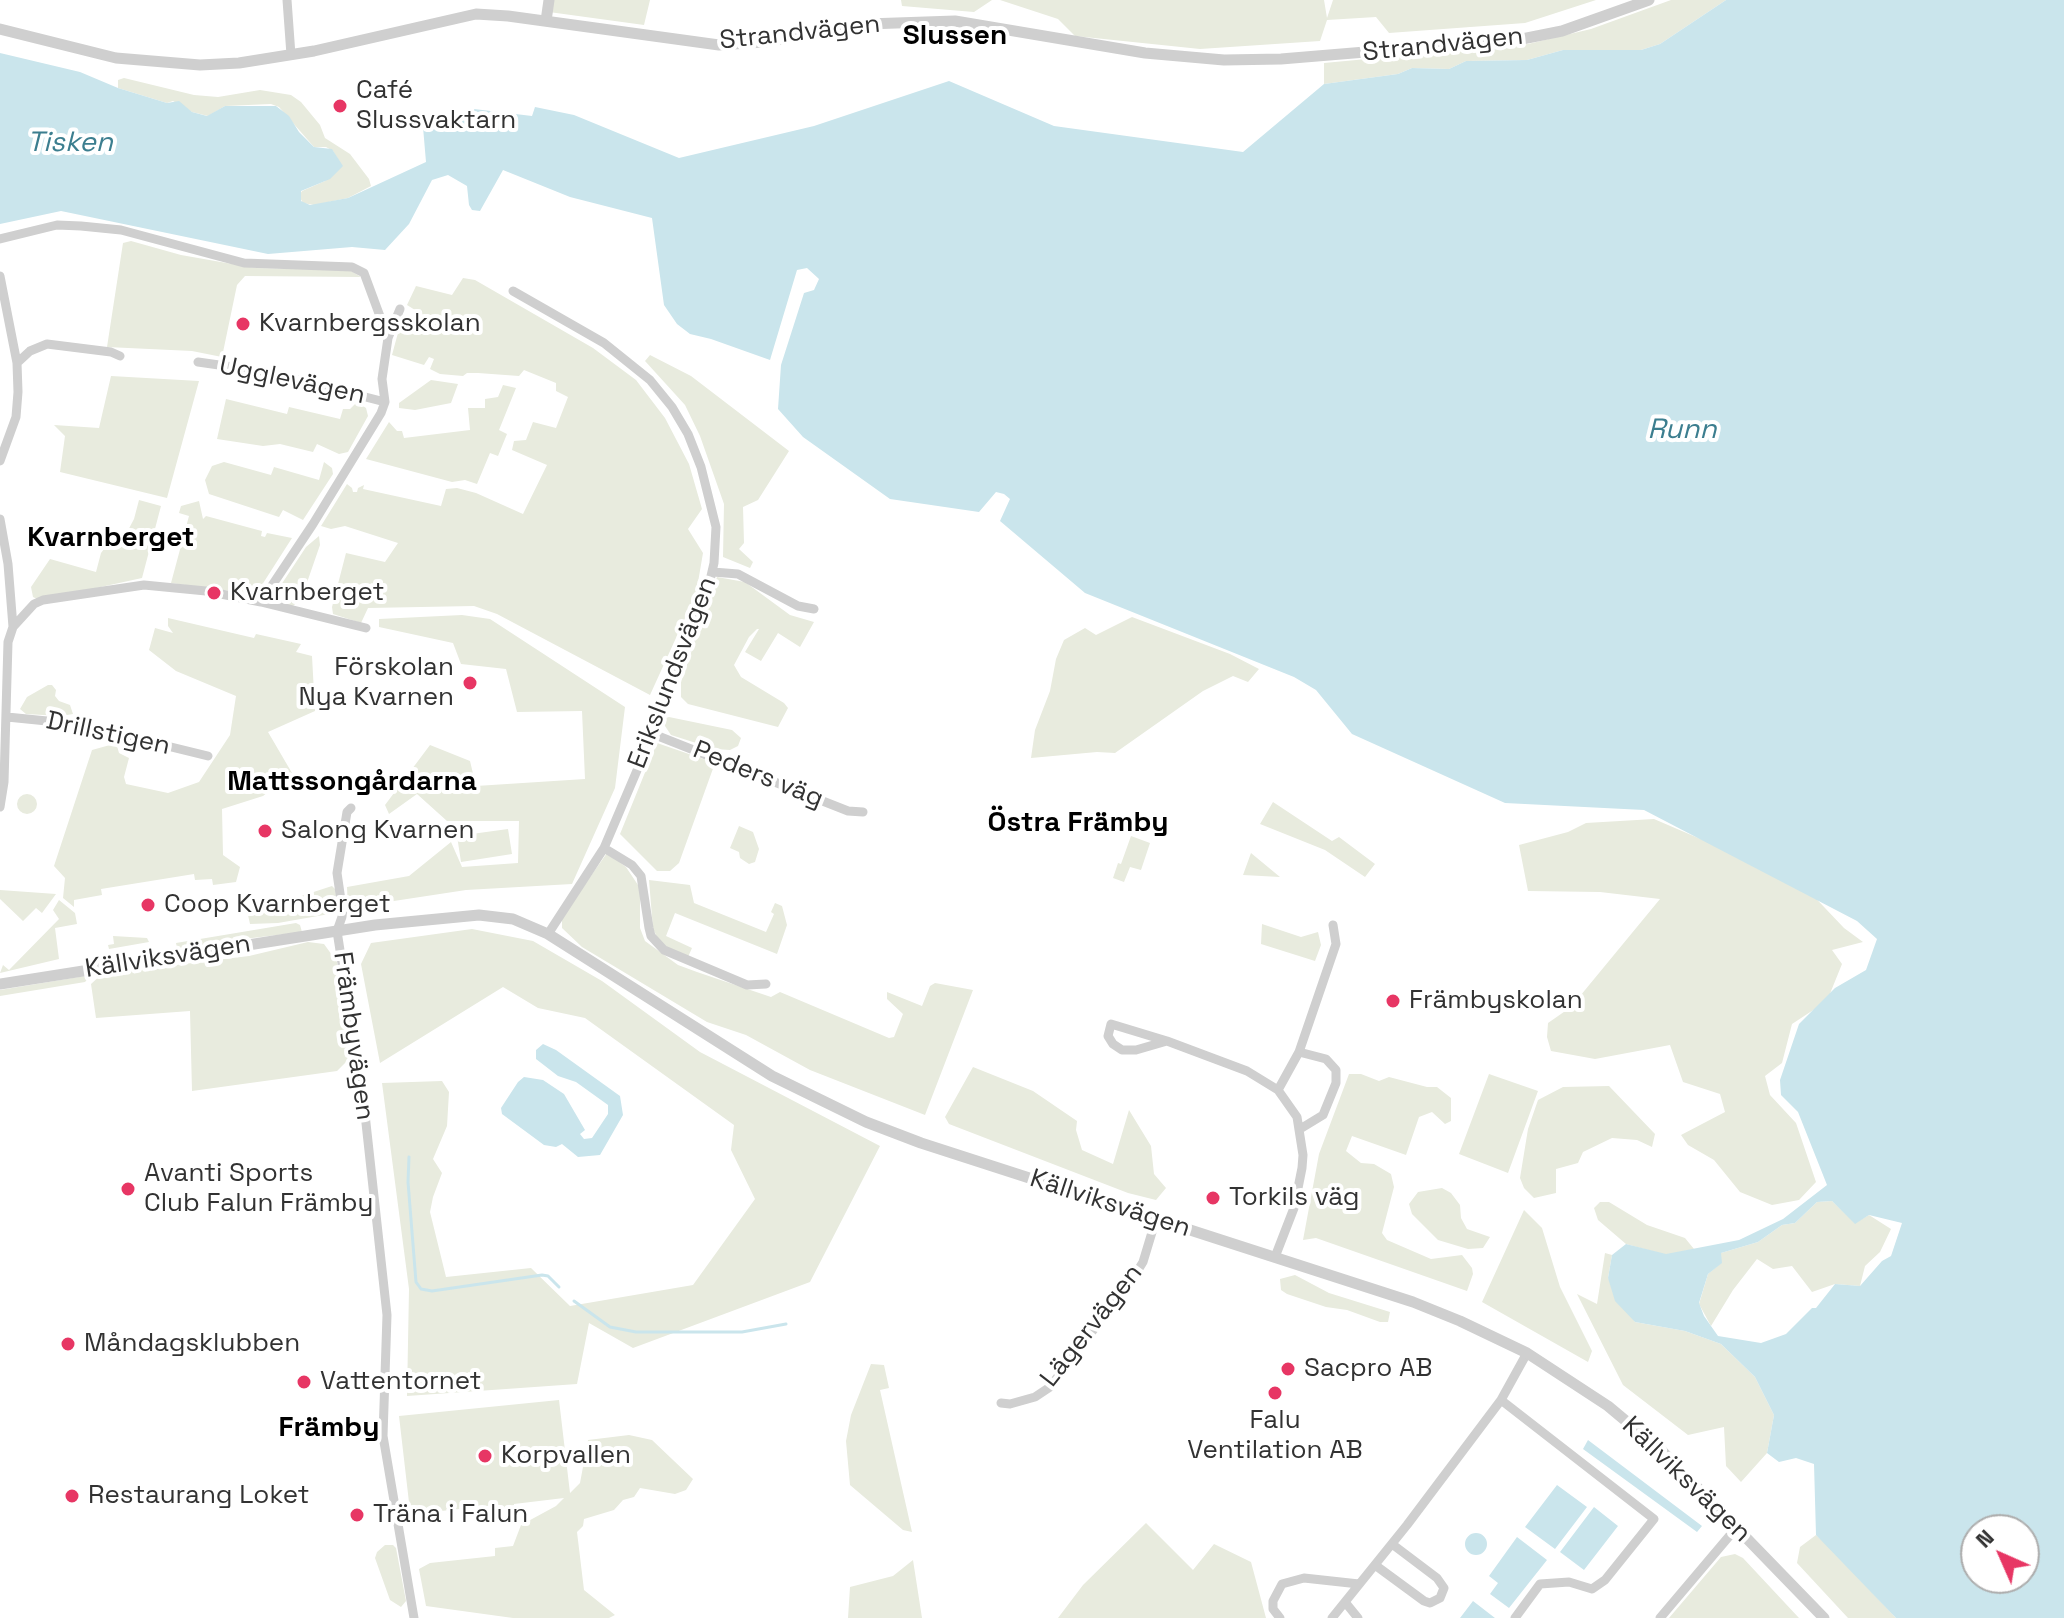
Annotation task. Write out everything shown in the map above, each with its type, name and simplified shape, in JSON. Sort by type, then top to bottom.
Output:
[{"type":"street","points":[[287,0],[291,55]]},
{"type":"street","points":[[546,21],[549,0]]},
{"type":"street","name":"Strandvägen","points":[[0,29],[97,54],[138,61],[223,64],[291,55],[476,14],[719,45],[764,42],[867,24],[955,21],[1145,53],[1224,60],[1281,59],[1522,39],[1562,31],[1649,0]]},
{"type":"street","points":[[0,239],[57,225],[81,226],[121,230],[244,263],[352,267],[364,273],[388,338]]},
{"type":"street","points":[[0,276],[17,363],[18,408],[0,461]]},
{"type":"street","name":"Erikslundsvägen","points":[[513,291],[625,357],[650,380],[672,407],[688,434],[710,497],[716,527],[713,572],[705,602],[653,734],[604,848],[548,934]]},
{"type":"street","points":[[261,602],[371,433],[385,402],[382,379],[388,338],[400,309]]},
{"type":"street","points":[[17,363],[30,351],[47,344],[111,352],[120,356]]},
{"type":"street","name":"Ugglevägen","points":[[198,362],[268,372],[385,402]]},
{"type":"street","points":[[0,519],[8,564],[13,627],[7,654],[7,717],[0,807]]},
{"type":"street","points":[[713,572],[738,574],[798,606],[814,609]]},
{"type":"street","points":[[13,627],[27,610],[43,600],[144,585],[206,591],[366,628]]},
{"type":"street","name":"Drillstigen","points":[[7,717],[75,723],[208,756]]},
{"type":"street","name":"Peders väg","points":[[653,734],[848,811],[863,812]]},
{"type":"street","points":[[337,931],[343,914],[337,873],[347,812],[351,808]]},
{"type":"street","points":[[604,848],[632,865],[641,876],[651,936],[664,950],[747,985],[766,984]]},
{"type":"street","name":"Källviksvägen","points":[[0,984],[337,931],[479,915],[513,919],[548,934],[744,1059],[818,1100],[921,1143],[1436,1310],[1527,1353],[1581,1387],[1638,1430],[1691,1478],[1824,1618]]},
{"type":"street","points":[[1278,1090],[1299,1052],[1336,944],[1333,925]]},
{"type":"street","name":"Främbyvägen","points":[[337,931],[364,1105],[387,1315],[383,1436],[414,1618]]},
{"type":"street","points":[[1167,1041],[1136,1050],[1122,1050],[1108,1036],[1111,1024],[1167,1041],[1247,1071],[1278,1090],[1297,1117],[1303,1155],[1300,1181],[1294,1208],[1275,1257]]},
{"type":"street","points":[[1299,1052],[1326,1059],[1336,1070],[1336,1083],[1323,1115],[1300,1129]]},
{"type":"street","name":"Lägervägen","points":[[1001,1403],[1010,1404],[1035,1397],[1050,1387],[1135,1275],[1143,1262],[1156,1219]]},
{"type":"street","points":[[1332,1618],[1501,1400],[1527,1353]]},
{"type":"street","points":[[1501,1400],[1654,1519],[1605,1580],[1592,1589],[1569,1582],[1540,1584],[1515,1618]]},
{"type":"street","points":[[1660,1618],[1737,1527]]},
{"type":"street","points":[[1375,1565],[1424,1601],[1430,1603],[1440,1598],[1444,1588],[1437,1578],[1392,1544]]},
{"type":"street","points":[[1280,1618],[1273,1609],[1273,1601],[1282,1584],[1304,1578],[1359,1584]]},
{"type":"street","points":[[1345,1602],[1358,1618]]},
{"type":"shaded area","points":[[552,0],[650,0],[644,25],[549,12]]},
{"type":"shaded area","points":[[901,0],[992,0],[974,12],[902,6]]},
{"type":"shaded area","points":[[1000,0],[1324,0],[1327,18],[1333,0],[1596,0],[1525,23],[1389,33],[1376,17],[1327,20],[1320,41],[1200,49],[1075,36],[1058,19]]},
{"type":"shaded area","points":[[1671,0],[1726,0],[1660,44],[1641,50],[1563,50],[1527,60],[1466,61],[1449,69],[1412,68],[1398,74],[1324,84],[1324,63],[1528,44],[1591,29]]},
{"type":"shaded area","points":[[124,78],[194,95],[218,97],[260,90],[291,95],[320,125],[325,138],[350,154],[371,186],[348,198],[314,205],[303,203],[299,196],[302,191],[325,181],[342,166],[333,151],[326,147],[314,147],[279,107],[271,104],[225,106],[208,116],[192,112],[173,101],[167,103],[118,88],[118,80]]},
{"type":"shaded area","points":[[131,241],[181,255],[255,268],[349,270],[361,277],[245,276],[237,285],[222,357],[192,351],[107,347],[123,243]]},
{"type":"shaded area","points":[[463,278],[475,280],[593,348],[636,380],[665,418],[689,464],[702,509],[688,529],[703,553],[696,594],[650,695],[497,614],[474,606],[368,608],[361,623],[333,614],[332,607],[346,553],[385,562],[398,543],[345,526],[331,529],[321,526],[347,484],[353,492],[364,485],[363,489],[441,506],[446,489],[457,488],[523,514],[547,465],[512,450],[514,441],[526,440],[533,422],[556,428],[568,397],[556,391],[556,383],[524,370],[519,376],[440,374],[430,369],[434,359],[429,357],[424,365],[392,355],[399,329],[405,333],[410,320],[431,320],[407,305],[416,286],[452,295]]},
{"type":"shaded area","points":[[650,355],[691,376],[789,451],[758,500],[743,507],[744,543],[739,549],[753,562],[750,568],[723,557],[724,504],[700,436],[685,405],[645,361]]},
{"type":"shaded area","points":[[111,376],[199,381],[167,498],[60,472],[65,436],[54,425],[99,428]]},
{"type":"shaded area","points":[[431,380],[458,384],[451,403],[415,410],[399,408],[399,403]]},
{"type":"shaded area","points":[[503,385],[516,388],[499,430],[507,434],[498,456],[490,453],[477,484],[465,480],[452,482],[366,459],[389,422],[397,431],[402,431],[404,438],[470,430],[468,408],[485,408],[485,399],[498,397]]},
{"type":"shaded area","points":[[226,399],[287,414],[289,407],[340,419],[343,409],[350,409],[357,402],[366,408],[368,416],[348,452],[339,454],[317,444],[313,452],[280,444],[263,446],[217,439]]},
{"type":"shaded area","points":[[224,462],[271,475],[274,467],[319,480],[324,462],[332,468],[333,474],[303,520],[283,510],[279,517],[209,494],[205,480],[212,466]]},
{"type":"shaded area","points":[[139,500],[161,506],[142,578],[37,599],[33,597],[31,587],[50,559],[96,572],[101,553],[110,541],[125,536]]},
{"type":"shaded area","points":[[199,501],[203,519],[206,516],[262,531],[261,536],[265,537],[267,533],[292,538],[260,588],[252,594],[171,583],[189,516],[179,513],[181,506]]},
{"type":"shaded area","points":[[319,536],[320,545],[302,597],[293,606],[284,604],[277,597],[281,585],[306,547]]},
{"type":"shaded area","points":[[717,577],[745,582],[790,615],[814,622],[800,647],[778,633],[761,661],[745,652],[757,629],[749,637],[734,665],[741,677],[788,708],[778,727],[688,704],[681,697],[681,682]]},
{"type":"shaded area","points":[[462,615],[490,619],[625,707],[615,788],[572,884],[466,890],[348,908],[347,887],[409,876],[451,842],[462,867],[518,863],[519,821],[447,821],[417,794],[389,814],[385,805],[430,745],[470,761],[476,786],[585,779],[582,711],[517,712],[506,669],[461,664],[453,643],[379,627],[379,619]]},
{"type":"shaded area","points":[[1132,617],[1230,654],[1259,669],[1248,682],[1233,676],[1203,691],[1115,753],[1031,758],[1035,730],[1064,640],[1085,628],[1096,635]]},
{"type":"shaded area","points":[[168,618],[254,638],[256,634],[301,644],[296,652],[312,656],[315,711],[268,732],[292,773],[263,796],[222,809],[223,855],[240,867],[236,882],[213,885],[212,879],[195,880],[194,874],[101,889],[102,895],[74,900],[74,907],[63,898],[65,878],[54,866],[92,750],[117,746],[119,753],[129,758],[124,777],[126,784],[168,793],[199,782],[230,735],[236,696],[176,671],[149,650],[155,628],[173,633],[168,626]]},
{"type":"shaded area","points":[[48,685],[56,690],[55,696],[59,701],[70,705],[73,714],[26,714],[20,709],[27,697]]},
{"type":"shaded area","points":[[669,717],[732,730],[741,738],[738,746],[730,750],[715,749],[671,735],[663,723]]},
{"type":"shaded area","points":[[657,743],[715,763],[679,863],[670,871],[657,871],[620,834]]},
{"type":"shaded area","points":[[27,794],[34,797],[37,804],[34,811],[27,814],[20,811],[17,804],[20,797]]},
{"type":"shaded area","points":[[1273,802],[1332,841],[1339,837],[1375,864],[1365,877],[1325,850],[1260,824]]},
{"type":"shaded area","points":[[1654,819],[1775,871],[1806,888],[1844,928],[1863,942],[1832,950],[1842,964],[1827,1001],[1792,1024],[1782,1063],[1765,1076],[1770,1095],[1796,1123],[1816,1182],[1799,1200],[1772,1205],[1740,1192],[1714,1160],[1688,1145],[1681,1135],[1725,1112],[1720,1094],[1683,1082],[1670,1045],[1595,1059],[1551,1051],[1547,1037],[1548,1023],[1571,1007],[1660,899],[1600,892],[1528,891],[1519,845],[1568,832],[1586,823]]},
{"type":"shaded area","points":[[739,826],[753,832],[759,849],[755,862],[749,864],[740,858],[739,852],[730,848]]},
{"type":"shaded area","points":[[508,829],[512,854],[461,862],[457,836]]},
{"type":"shaded area","points":[[1131,836],[1150,843],[1141,870],[1130,867],[1124,882],[1113,878]]},
{"type":"shaded area","points":[[607,853],[626,867],[640,888],[640,928],[645,941],[678,965],[771,997],[780,992],[889,1038],[894,1037],[903,1014],[887,999],[887,992],[922,1006],[930,986],[935,983],[973,990],[925,1115],[810,1070],[746,1035],[707,1022],[582,947],[562,928],[562,917]]},
{"type":"shaded area","points":[[1251,853],[1280,877],[1243,875]]},
{"type":"shaded area","points":[[649,880],[690,885],[694,903],[766,932],[775,903],[782,906],[787,925],[777,954],[675,913],[666,936],[692,948],[688,957],[666,948],[653,929]]},
{"type":"shaded area","points":[[332,886],[336,890],[335,913],[278,923],[250,924],[248,915],[251,912],[274,910],[289,900]]},
{"type":"shaded area","points":[[0,890],[56,894],[42,913],[36,908],[23,921],[0,899]]},
{"type":"shaded area","points":[[59,900],[75,913],[77,924],[55,928],[59,959],[0,973],[3,965],[9,970],[59,919],[53,910]]},
{"type":"shaded area","points":[[296,923],[302,932],[219,942],[178,952],[176,943]]},
{"type":"shaded area","points":[[1262,924],[1301,937],[1318,932],[1321,945],[1315,961],[1261,944]]},
{"type":"shaded area","points":[[472,929],[533,941],[602,981],[700,1052],[880,1146],[810,1282],[633,1348],[589,1323],[577,1384],[407,1396],[409,1289],[382,1083],[442,1081],[449,1092],[447,1126],[433,1159],[442,1173],[430,1212],[446,1277],[531,1268],[570,1306],[693,1285],[755,1199],[731,1150],[734,1125],[585,1018],[538,1008],[503,987],[380,1063],[361,964],[371,943]]},
{"type":"shaded area","points":[[113,936],[147,938],[149,942],[109,949],[108,945],[114,944]]},
{"type":"shaded area","points":[[308,942],[324,944],[337,962],[351,1057],[337,1071],[192,1091],[190,1011],[96,1018],[91,984],[102,974],[249,956]]},
{"type":"shaded area","points":[[91,975],[85,982],[0,996],[0,990]]},
{"type":"shaded area","points":[[973,1067],[1033,1091],[1077,1121],[1076,1130],[1082,1150],[1113,1164],[1129,1110],[1151,1146],[1154,1174],[1166,1188],[1156,1200],[1128,1193],[949,1124],[945,1117]]},
{"type":"shaded area","points":[[1349,1074],[1361,1074],[1379,1081],[1389,1077],[1437,1087],[1451,1098],[1451,1121],[1445,1124],[1432,1112],[1419,1117],[1406,1155],[1352,1136],[1346,1151],[1361,1163],[1374,1164],[1391,1174],[1394,1187],[1382,1233],[1387,1240],[1431,1259],[1462,1255],[1473,1274],[1467,1291],[1316,1238],[1303,1240],[1319,1154]]},
{"type":"shaded area","points":[[1489,1074],[1538,1091],[1508,1173],[1459,1154]]},
{"type":"shaded area","points":[[1609,1086],[1655,1134],[1652,1147],[1637,1140],[1612,1138],[1583,1152],[1578,1163],[1556,1169],[1556,1193],[1534,1198],[1524,1188],[1520,1178],[1528,1129],[1538,1100],[1563,1087]]},
{"type":"shaded area","points":[[1442,1188],[1451,1193],[1460,1205],[1461,1218],[1467,1229],[1490,1237],[1483,1248],[1468,1249],[1438,1240],[1412,1214],[1409,1204],[1418,1192]]},
{"type":"shaded area","points":[[1832,1201],[1855,1223],[1869,1215],[1891,1229],[1880,1252],[1865,1266],[1860,1286],[1835,1284],[1812,1292],[1792,1266],[1773,1269],[1757,1259],[1711,1326],[1699,1304],[1708,1274],[1721,1263],[1721,1253],[1758,1242],[1782,1225],[1795,1223],[1817,1202]]},
{"type":"shaded area","points":[[1600,1202],[1609,1202],[1647,1225],[1685,1238],[1694,1249],[1666,1255],[1626,1244],[1598,1220],[1594,1208]]},
{"type":"shaded area","points":[[1524,1210],[1542,1228],[1560,1287],[1592,1351],[1588,1362],[1482,1302]]},
{"type":"shaded area","points":[[1605,1253],[1612,1255],[1608,1278],[1635,1322],[1685,1331],[1721,1344],[1755,1377],[1774,1415],[1767,1453],[1741,1482],[1726,1466],[1724,1427],[1688,1435],[1623,1385],[1577,1294],[1597,1304]]},
{"type":"shaded area","points":[[1295,1275],[1329,1293],[1390,1312],[1388,1322],[1287,1294],[1281,1290],[1280,1279]]},
{"type":"shaded area","points":[[871,1364],[884,1365],[889,1388],[880,1390],[912,1532],[903,1530],[850,1485],[846,1441],[851,1415]]},
{"type":"shaded area","points":[[559,1400],[570,1493],[580,1483],[588,1440],[629,1435],[652,1440],[693,1479],[686,1490],[675,1494],[640,1488],[634,1497],[623,1500],[614,1510],[584,1519],[583,1526],[577,1532],[584,1590],[615,1615],[609,1618],[513,1618],[426,1606],[419,1569],[430,1563],[495,1556],[495,1548],[513,1546],[521,1525],[556,1506],[564,1498],[514,1504],[514,1510],[498,1510],[496,1505],[432,1512],[431,1509],[410,1511],[399,1416]]},
{"type":"shaded area","points":[[1146,1523],[1193,1570],[1214,1544],[1251,1562],[1266,1618],[1058,1618],[1083,1585]]},
{"type":"shaded area","points":[[1816,1535],[1896,1618],[1848,1618],[1797,1563],[1800,1547]]},
{"type":"shaded area","points":[[385,1545],[396,1548],[406,1601],[401,1607],[390,1600],[375,1558]]},
{"type":"shaded area","points":[[1735,1554],[1743,1558],[1799,1618],[1669,1618],[1721,1557]]},
{"type":"shaded area","points":[[913,1560],[922,1618],[848,1618],[850,1587],[893,1576]]},
{"type":"water","name":"Runn","points":[[1726,0],[2064,0],[2064,1618],[1896,1618],[1816,1535],[1814,1464],[1796,1458],[1779,1462],[1767,1453],[1774,1415],[1755,1377],[1721,1344],[1685,1331],[1635,1322],[1615,1301],[1608,1278],[1612,1255],[1626,1244],[1666,1254],[1739,1240],[1783,1219],[1827,1185],[1798,1112],[1781,1095],[1780,1080],[1799,1024],[1835,988],[1866,970],[1877,939],[1857,921],[1644,810],[1505,803],[1352,734],[1316,690],[1294,677],[1085,593],[1000,521],[1010,499],[1004,494],[996,492],[979,512],[890,499],[803,437],[778,409],[781,365],[804,293],[814,290],[819,279],[807,268],[797,270],[770,360],[690,334],[677,324],[664,305],[652,218],[570,197],[503,170],[480,211],[472,210],[469,205],[467,186],[448,175],[432,180],[409,224],[385,250],[352,247],[268,254],[61,211],[0,224],[0,53],[80,72],[167,103],[179,101],[192,112],[207,116],[225,106],[276,106],[289,116],[314,147],[332,149],[343,166],[330,179],[301,191],[301,201],[310,205],[348,198],[426,162],[423,127],[433,117],[474,109],[532,116],[535,107],[574,115],[679,158],[814,126],[949,81],[1054,126],[1243,152],[1324,84],[1398,74],[1412,68],[1449,69],[1466,61],[1527,60],[1563,50],[1641,50],[1660,44]],"holes":[[[1832,1201],[1855,1224],[1869,1215],[1902,1223],[1891,1256],[1882,1261],[1860,1286],[1835,1284],[1816,1308],[1812,1308],[1786,1334],[1761,1343],[1718,1336],[1699,1303],[1708,1274],[1722,1263],[1721,1253],[1758,1242],[1782,1225],[1795,1223],[1817,1202]]]},
{"type":"water","points":[[543,1044],[620,1096],[623,1115],[600,1155],[578,1157],[562,1144],[556,1147],[544,1145],[502,1114],[501,1108],[524,1077],[543,1080],[564,1094],[585,1130],[580,1134],[584,1139],[592,1138],[608,1114],[608,1105],[576,1082],[558,1076],[536,1059],[536,1050]]},
{"type":"water","points":[[1588,1440],[1702,1526],[1697,1532],[1583,1449]]},
{"type":"water","points":[[1557,1485],[1587,1507],[1555,1549],[1525,1527]]},
{"type":"water","points":[[1594,1507],[1618,1526],[1584,1570],[1560,1552]]},
{"type":"water","points":[[1476,1533],[1484,1536],[1487,1544],[1484,1552],[1476,1555],[1468,1552],[1465,1544],[1468,1536]]},
{"type":"water","points":[[1517,1537],[1547,1560],[1509,1608],[1490,1594],[1498,1583],[1489,1576]]},
{"type":"water","points":[[1473,1601],[1495,1618],[1460,1618]]},
{"type":"waterway","points":[[409,1157],[416,1282],[421,1289],[432,1291],[542,1275],[548,1276],[559,1287]]},
{"type":"waterway","points":[[574,1301],[610,1327],[636,1332],[742,1332],[786,1324]]},
{"type":"place","name":"Café Slussvaktarn","points":[[340,106]]},
{"type":"place","name":"Kvarnbergsskolan","points":[[243,324]]},
{"type":"place","name":"Kvarnberget","points":[[214,593]]},
{"type":"place","name":"Förskolan Nya Kvarnen","points":[[470,683]]},
{"type":"place","name":"Salong Kvarnen","points":[[265,831]]},
{"type":"place","name":"Coop Kvarnberget","points":[[148,905]]},
{"type":"place","name":"Främbyskolan","points":[[1393,1001]]},
{"type":"place","name":"Avanti Sports Club Falun Främby","points":[[128,1189]]},
{"type":"place","name":"Torkils väg","points":[[1213,1198]]},
{"type":"place","name":"Måndagsklubben","points":[[68,1344]]},
{"type":"place","name":"Sacpro AB","points":[[1288,1369]]},
{"type":"place","name":"Vattentornet","points":[[304,1382]]},
{"type":"place","name":"Falu Ventilation AB","points":[[1275,1393]]},
{"type":"place","name":"Korpvallen","points":[[485,1456]]},
{"type":"place","name":"Restaurang Loket","points":[[72,1496]]},
{"type":"place","name":"Träna i Falun","points":[[357,1515]]},
{"type":"district","name":"Slussen","points":[[955,36]]},
{"type":"district","name":"Kvarnberget","points":[[111,538]]},
{"type":"district","name":"Mattssongårdarna","points":[[352,782]]},
{"type":"district","name":"Östra Främby","points":[[1078,823]]},
{"type":"district","name":"Främby","points":[[329,1428]]},
{"type":"water label","name":"Tisken","points":[[70,143]]}]
